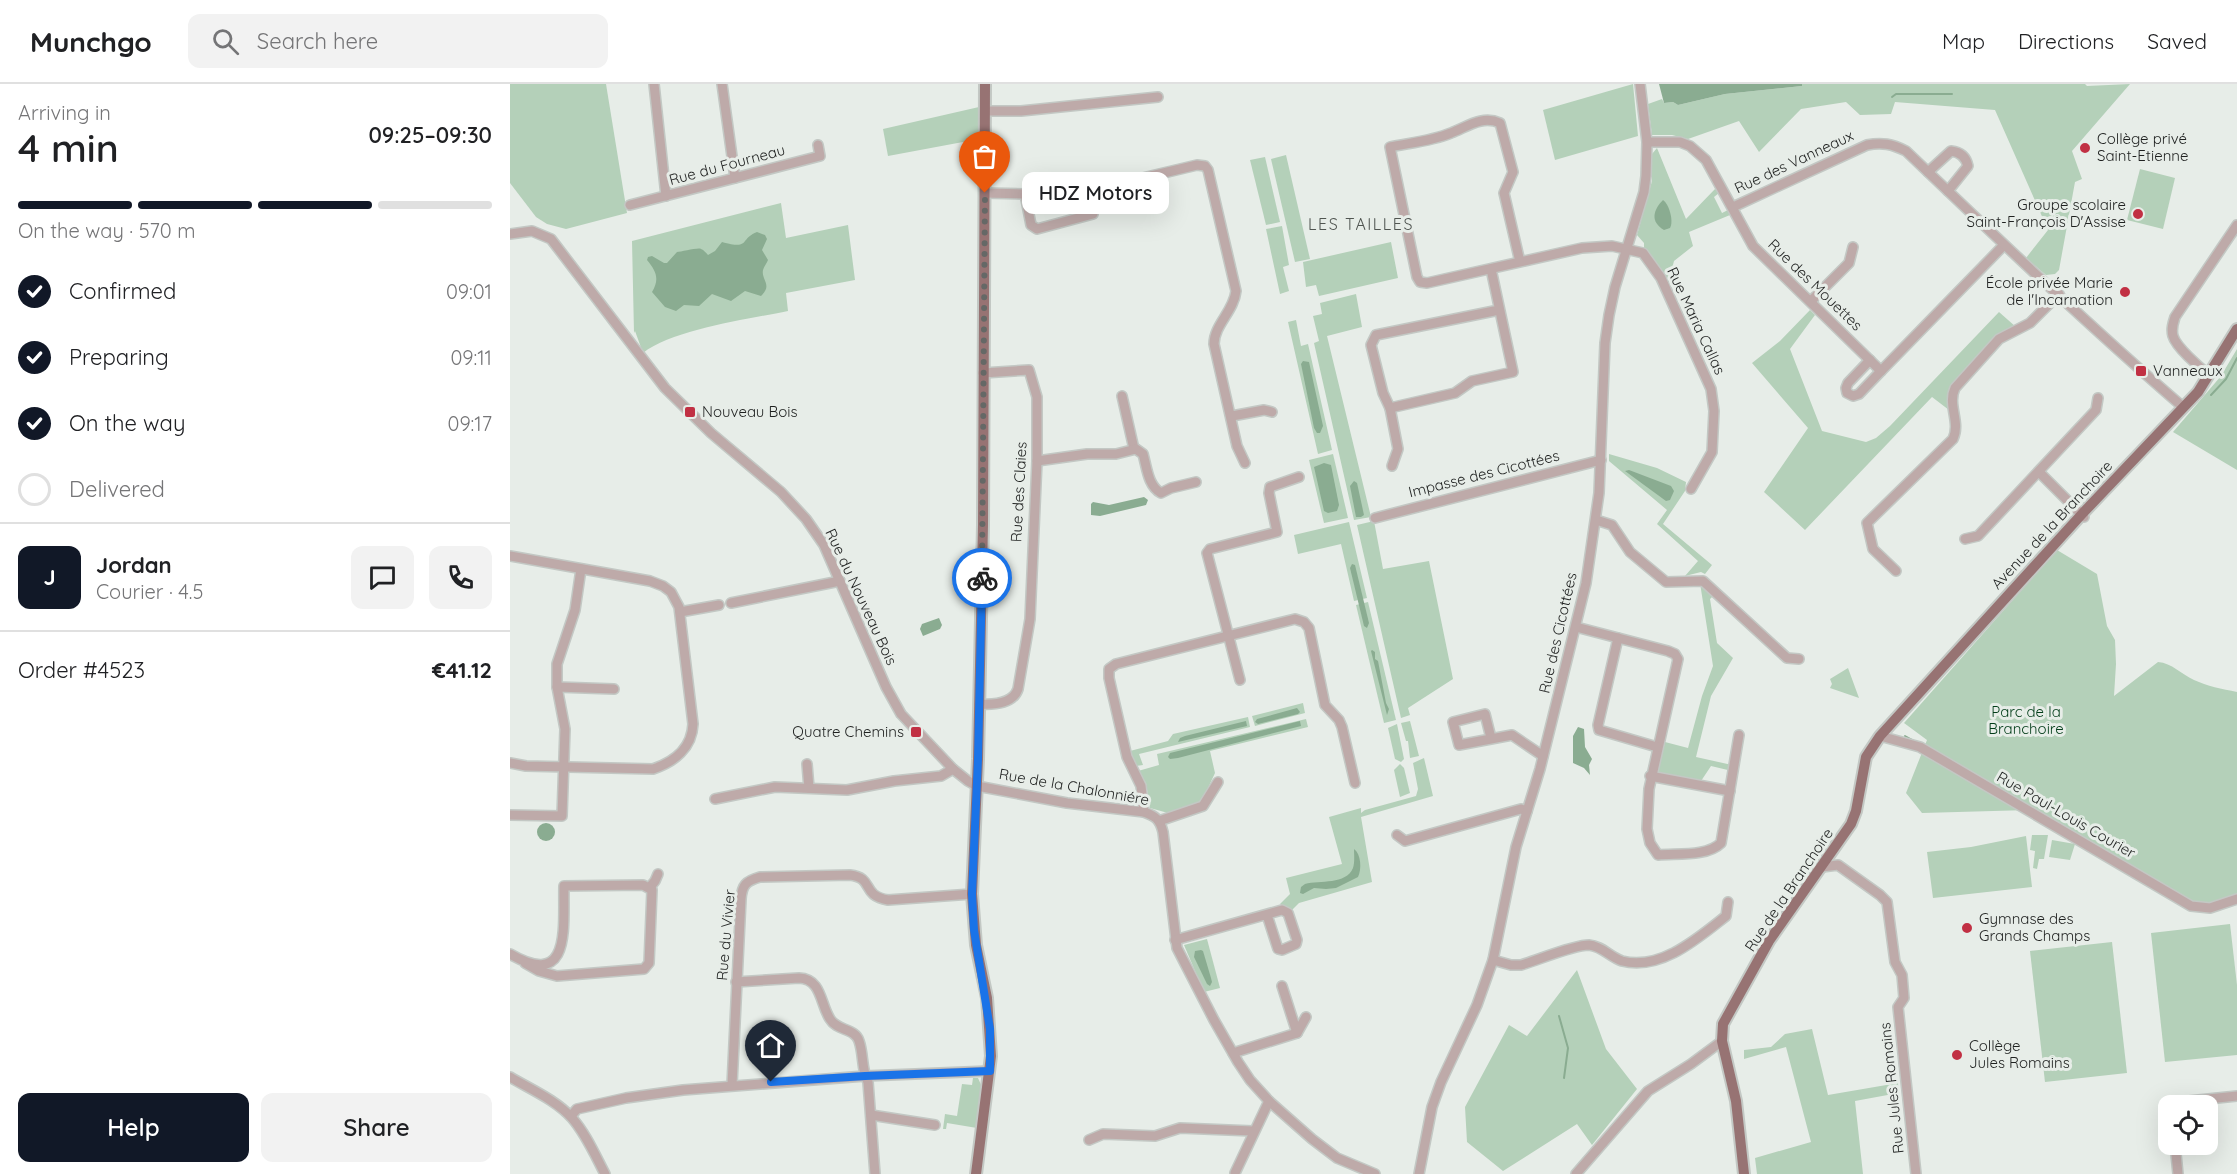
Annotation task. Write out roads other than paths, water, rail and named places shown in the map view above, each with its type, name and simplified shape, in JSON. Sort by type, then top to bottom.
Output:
[{"type":"main road","points":[[976,1174],[990,1071],[990,1029],[976,945],[972,894],[979,704],[985,84]]},
{"type":"main road","name":"Avenue de la Branchoire","points":[[1880,736],[2198,392],[2237,329]]},
{"type":"main road","name":"Rue de la Branchoire","points":[[1722,1041],[1722,1028],[1726,1017],[1764,949],[1851,824],[1856,812],[1866,757],[1880,736]]},
{"type":"main road","points":[[1722,1041],[1736,1101],[1744,1174]]},
{"type":"street","points":[[654,84],[666,196]]},
{"type":"street","points":[[722,84],[735,178]]},
{"type":"street","name":"Rue des Cicottées","points":[[1419,1174],[1432,1107],[1441,1082],[1477,1005],[1493,960],[1511,870],[1543,756],[1586,583],[1596,520],[1601,460],[1605,343],[1615,287],[1644,192],[1647,142],[1640,84]]},
{"type":"street","points":[[986,111],[1021,111],[1158,97]]},
{"type":"street","points":[[1520,262],[1504,193],[1513,172],[1500,123],[1488,120],[1463,126],[1450,133],[1390,147],[1417,277],[1420,282],[1427,283],[1491,269],[1582,248],[1612,246],[1626,249]]},
{"type":"street","name":"Rue des Mouettes","points":[[1647,142],[1680,142],[1706,160],[1754,246],[1881,371]]},
{"type":"street","name":"Rue des Vanneaux","points":[[1733,207],[1844,155],[1876,143],[1895,145],[1906,151],[2003,246],[2059,294],[2116,350],[2183,407]]},
{"type":"street","name":"Rue du Fourneau","points":[[630,205],[820,156],[818,145]]},
{"type":"street","points":[[1928,172],[1951,151],[1963,156],[1968,166],[1948,191]]},
{"type":"street","points":[[985,193],[1084,192],[1197,165],[1205,166],[1208,170],[1236,287],[1233,304],[1214,339],[1238,446],[1245,464]]},
{"type":"street","points":[[1025,194],[1033,228],[1037,229],[1093,214]]},
{"type":"street","points":[[2209,375],[2178,345],[2173,338],[2172,328],[2175,317],[2237,225]]},
{"type":"street","name":"Rue du Nouveau Bois","points":[[510,234],[532,231],[551,239],[665,388],[711,433],[781,492],[806,519],[824,546],[886,687],[901,714],[953,769],[968,782],[977,786]]},
{"type":"street","points":[[1870,360],[1846,385],[1846,393],[1853,396],[1859,394],[2003,246]]},
{"type":"street","points":[[1811,301],[1849,263],[1853,247]]},
{"type":"street","name":"Rue Maria Callas","points":[[1626,249],[1643,253],[1661,278],[1711,389],[1714,411],[1712,452],[1691,489]]},
{"type":"street","points":[[1390,408],[1455,393],[1472,381],[1513,372],[1491,269]]},
{"type":"street","points":[[1896,571],[1873,549],[1867,523],[1953,439],[1956,428],[1952,395],[1955,388],[1999,339],[2030,323],[2059,294]]},
{"type":"street","points":[[1392,465],[1398,449],[1390,408],[1383,393],[1371,345],[1376,335],[1499,310]]},
{"type":"street","name":"Rue des Claies","points":[[979,704],[1010,700],[1016,695],[1018,688],[1030,619],[1037,461],[1037,401],[1032,374],[1026,369],[983,373]]},
{"type":"street","points":[[1122,396],[1134,449]]},
{"type":"street","points":[[1965,538],[1978,536],[2039,472],[2096,410],[2098,398]]},
{"type":"street","points":[[1232,416],[1264,410],[1272,412]]},
{"type":"street","points":[[1037,461],[1087,454],[1116,454],[1134,449],[1143,454],[1151,483],[1158,492],[1196,482]]},
{"type":"street","name":"Impasse des Cicottées","points":[[1375,518],[1601,460]]},
{"type":"street","points":[[2039,472],[2083,516]]},
{"type":"street","points":[[1240,680],[1207,553],[1210,549],[1277,532],[1269,493],[1270,487],[1299,477]]},
{"type":"street","points":[[1596,520],[1612,525],[1630,552],[1666,582],[1703,581],[1787,658],[1799,659]]},
{"type":"street","points":[[510,556],[657,583],[671,592],[680,612],[693,724],[687,747],[671,760],[653,769],[564,768],[510,763]]},
{"type":"street","points":[[510,815],[561,816],[565,723],[557,687],[558,661],[574,610],[581,569]]},
{"type":"street","points":[[731,603],[840,581]]},
{"type":"street","points":[[680,612],[719,605]]},
{"type":"street","points":[[1144,813],[1141,786],[1127,757],[1109,678],[1110,669],[1116,664],[1295,619],[1307,625],[1325,705],[1339,720],[1342,727],[1355,783]]},
{"type":"street","points":[[1576,627],[1668,651],[1675,654],[1678,660],[1650,777],[1647,829],[1650,843],[1658,855],[1701,851],[1721,843],[1739,735]]},
{"type":"street","points":[[1618,638],[1598,725],[1599,730],[1657,747]]},
{"type":"street","points":[[557,687],[614,689]]},
{"type":"street","points":[[1491,738],[1485,714],[1453,722],[1459,746],[1512,735],[1543,756]]},
{"type":"street","name":"Rue Paul-Louis Courier","points":[[1880,736],[1920,747],[2191,906],[2201,908],[2219,906],[2237,899]]},
{"type":"street","points":[[807,764],[809,788]]},
{"type":"street","points":[[715,799],[775,787],[847,790],[894,781],[941,776],[953,769]]},
{"type":"street","points":[[1650,777],[1730,791]]},
{"type":"street","points":[[1159,821],[1203,806],[1218,782]]},
{"type":"street","name":"Rue de la Chalonniére","points":[[977,786],[1067,803],[1155,816],[1163,832],[1175,940],[1182,959],[1233,1053],[1250,1080],[1269,1101],[1337,1158],[1375,1174]]},
{"type":"street","points":[[1397,835],[1405,841],[1521,809],[1527,811]]},
{"type":"street","name":"Rue Jules Romains","points":[[1822,867],[1838,865],[1887,902],[1895,962],[1902,975],[1904,998],[1898,1007],[1916,1174]]},
{"type":"street","points":[[650,888],[656,881],[658,873]]},
{"type":"street","name":"Rue du Vivier","points":[[732,1085],[742,887],[748,881],[760,877],[850,875],[859,876],[865,880],[872,895],[888,900],[972,894]]},
{"type":"street","points":[[510,954],[525,963],[547,974],[563,976],[641,970],[648,966],[652,894],[650,888],[643,885],[564,886],[563,942],[559,954],[546,964],[525,963]]},
{"type":"street","points":[[1493,960],[1510,965],[1521,965],[1587,945],[1624,961],[1654,960],[1674,953],[1726,916],[1728,902]]},
{"type":"street","points":[[1175,940],[1267,915]]},
{"type":"street","points":[[559,954],[563,965],[563,976]]},
{"type":"street","points":[[736,982],[799,978],[813,982],[819,990],[833,1023],[854,1034],[858,1039],[868,1082],[875,1174]]},
{"type":"street","points":[[1282,986],[1297,1033]]},
{"type":"street","points":[[1233,1053],[1297,1033],[1306,1017]]},
{"type":"street","points":[[1576,1174],[1648,1091],[1722,1041]]},
{"type":"street","points":[[510,1077],[563,1109],[574,1113],[649,1095],[732,1085],[990,1071]]},
{"type":"street","points":[[2218,1098],[2237,1096]]},
{"type":"street","points":[[1235,1173],[1269,1101]]},
{"type":"street","points":[[574,1113],[605,1174]]},
{"type":"street","points":[[871,1115],[935,1125]]},
{"type":"street","points":[[1089,1140],[1102,1134],[1155,1136],[1180,1128],[1253,1131]]},
{"type":"street","points":[[2176,1155],[2178,1174]]},
{"type":"waterway","points":[[1892,97],[1896,94],[1952,94]]},
{"type":"waterway","points":[[2211,395],[2226,379],[2237,358]]},
{"type":"waterway","points":[[1905,736],[1914,741]]},
{"type":"waterway","points":[[1559,1016],[1568,1048],[1564,1078]]},
{"type":"place","name":"Collège privé Saint-Etienne","points":[[2085,148]]},
{"type":"place","name":"HDZ Motors","points":[[985,193]]},
{"type":"place","name":"Groupe scolaire Saint-François D'Assise","points":[[2138,214]]},
{"type":"place","name":"École privée Marie de l'Incarnation","points":[[2125,292]]},
{"type":"place","name":"Vanneaux","points":[[2141,371]]},
{"type":"place","name":"Nouveau Bois","points":[[690,412]]},
{"type":"place","name":"Quatre Chemins","points":[[916,732]]},
{"type":"place","name":"Gymnase des Grands Champs","points":[[1967,928]]},
{"type":"place","name":"Collège Jules Romains","points":[[1957,1055]]},
{"type":"district","name":"LES TAILLES","points":[[1361,224]]},
{"type":"park label","name":"Parc de la Branchoire","points":[[2026,720]]}]
